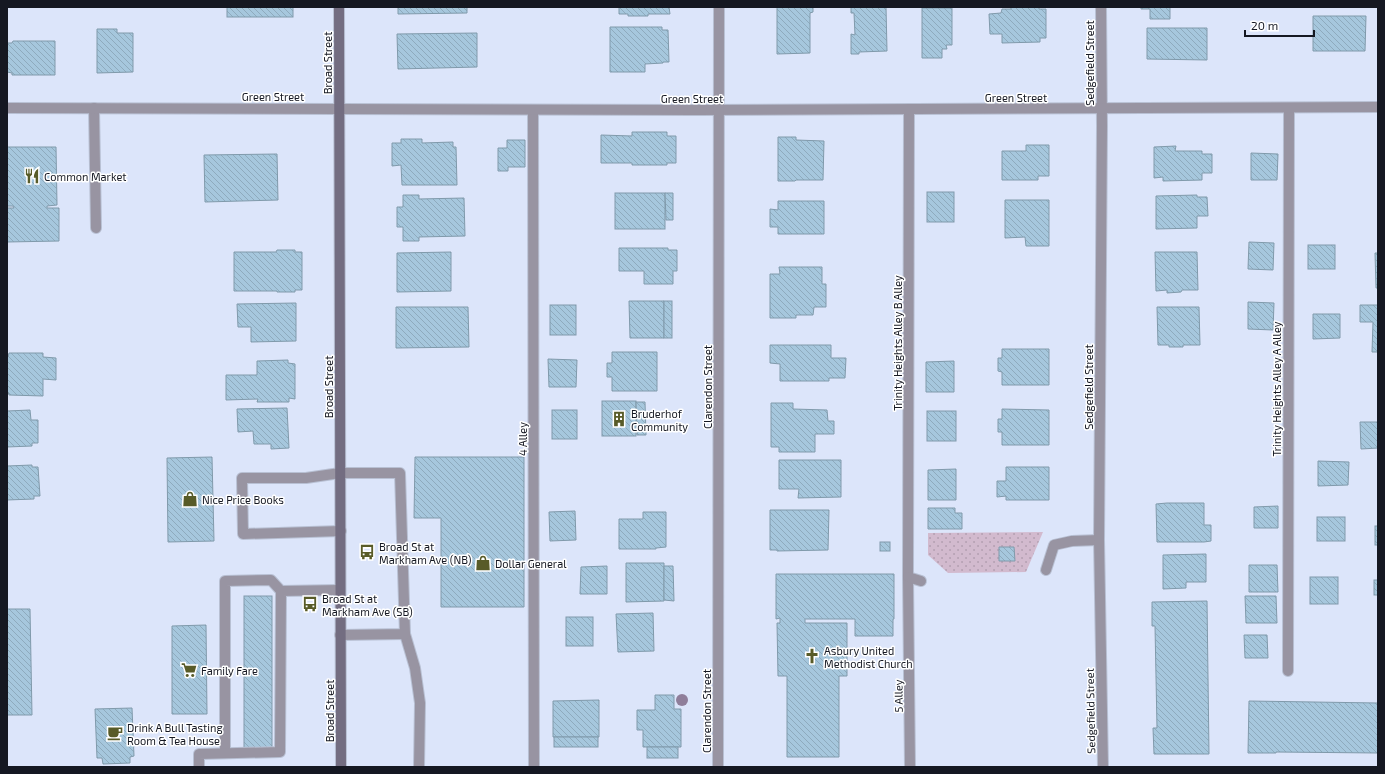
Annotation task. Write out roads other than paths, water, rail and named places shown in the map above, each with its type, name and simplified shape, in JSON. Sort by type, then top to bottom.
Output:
[{"type":"street","name":"Broad Street","points":[[339,7],[340,767]]},
{"type":"street","name":"Clarendon Street","points":[[718,767],[719,7]]},
{"type":"street","name":"Sedgefield Street","points":[[1101,7],[1100,540],[1103,767]]},
{"type":"street","name":"Green Street","points":[[7,108],[719,110],[1378,108]]},
{"type":"street","points":[[94,108],[96,228]]},
{"type":"street","name":"Trinity Heights Alley A Alley","points":[[1288,671],[1289,108]]},
{"type":"street","name":"Trinity Heights Alley B Alley","points":[[908,577],[909,109]]},
{"type":"street","name":"4 Alley","points":[[533,110],[534,767]]},
{"type":"street","points":[[340,531],[243,534],[242,478],[306,478],[340,473],[400,473],[405,634],[415,668],[420,703],[419,767]]},
{"type":"street","points":[[1046,570],[1054,545],[1072,541],[1100,540]]},
{"type":"street","points":[[908,577],[921,581]]},
{"type":"street","name":"5 Alley","points":[[908,577],[910,767]]},
{"type":"street","points":[[199,767],[199,754],[280,752],[281,592],[271,580],[225,581],[225,753]]},
{"type":"street","points":[[281,592],[340,590]]},
{"type":"street","points":[[340,635],[405,634]]},
{"type":"place","name":"Common Market","points":[[32,176]]},
{"type":"place","name":"Bruderhof Community","points":[[619,419]]},
{"type":"place","name":"Nice Price Books","points":[[190,499]]},
{"type":"place","name":"Broad St at Markham Ave (NB)","points":[[367,552]]},
{"type":"place","name":"Dollar General","points":[[483,563]]},
{"type":"place","name":"Broad St at Markham Ave (SB)","points":[[310,604]]},
{"type":"place","name":"Asbury United Methodist Church","points":[[812,656]]},
{"type":"place","name":"Family Fare","points":[[189,670]]},
{"type":"place","name":"Drink A Bull Tasting Room & Tea House","points":[[115,733]]}]
